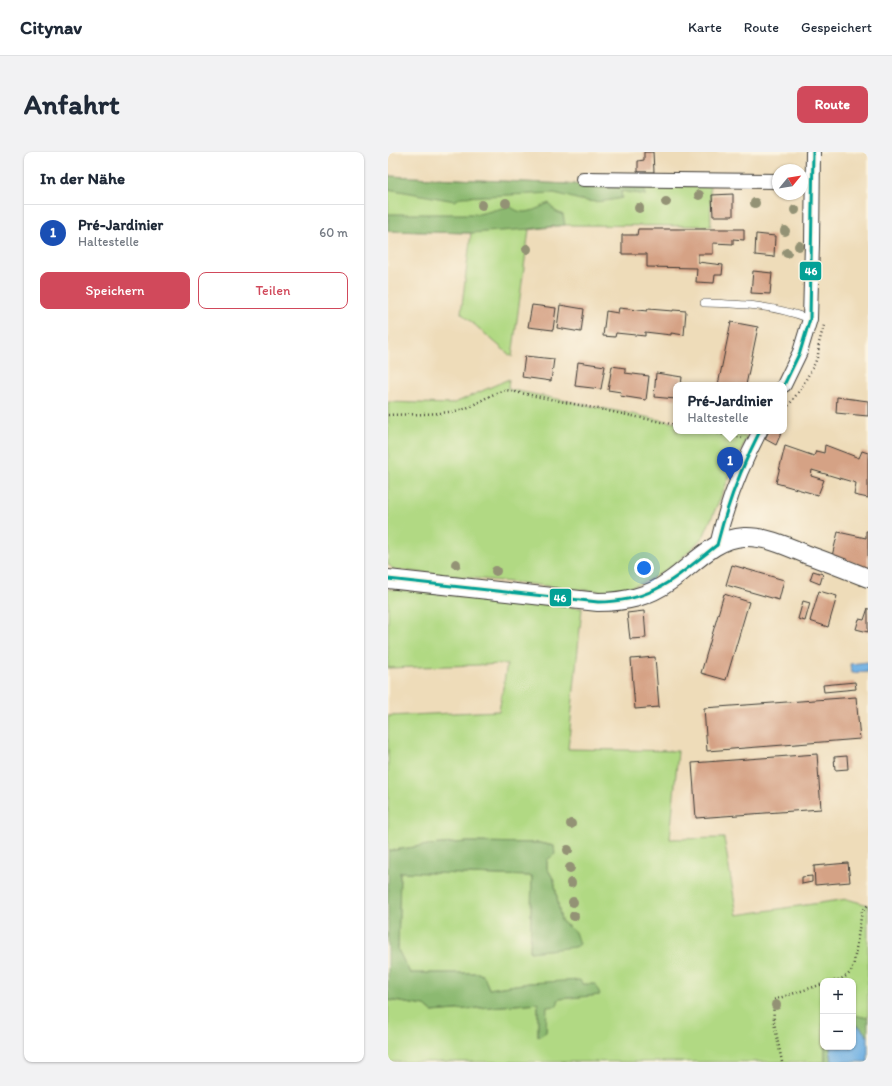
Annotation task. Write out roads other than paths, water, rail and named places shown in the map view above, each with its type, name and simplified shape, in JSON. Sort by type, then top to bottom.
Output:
[{"type":"street","points":[[808,176],[813,152]]},
{"type":"street","points":[[583,179],[772,181]]},
{"type":"street","points":[[785,382],[800,352],[810,319],[812,243],[808,193]]},
{"type":"street","points":[[717,545],[722,524],[736,483],[757,436]]},
{"type":"street","points":[[388,579],[598,602],[614,602],[635,598],[654,591],[670,581],[717,545],[738,537],[760,538],[787,546],[868,578]]},
{"type":"lane","points":[[704,303],[754,305],[791,312],[810,319]]},
{"type":"water","points":[[868,662],[868,672],[851,673],[850,664]]},
{"type":"water","points":[[856,1026],[859,1026],[868,1037],[868,1062],[832,1062],[830,1050],[856,1050]]},
{"type":"place","name":"Pré-Jardinier","points":[[730,480]]}]
